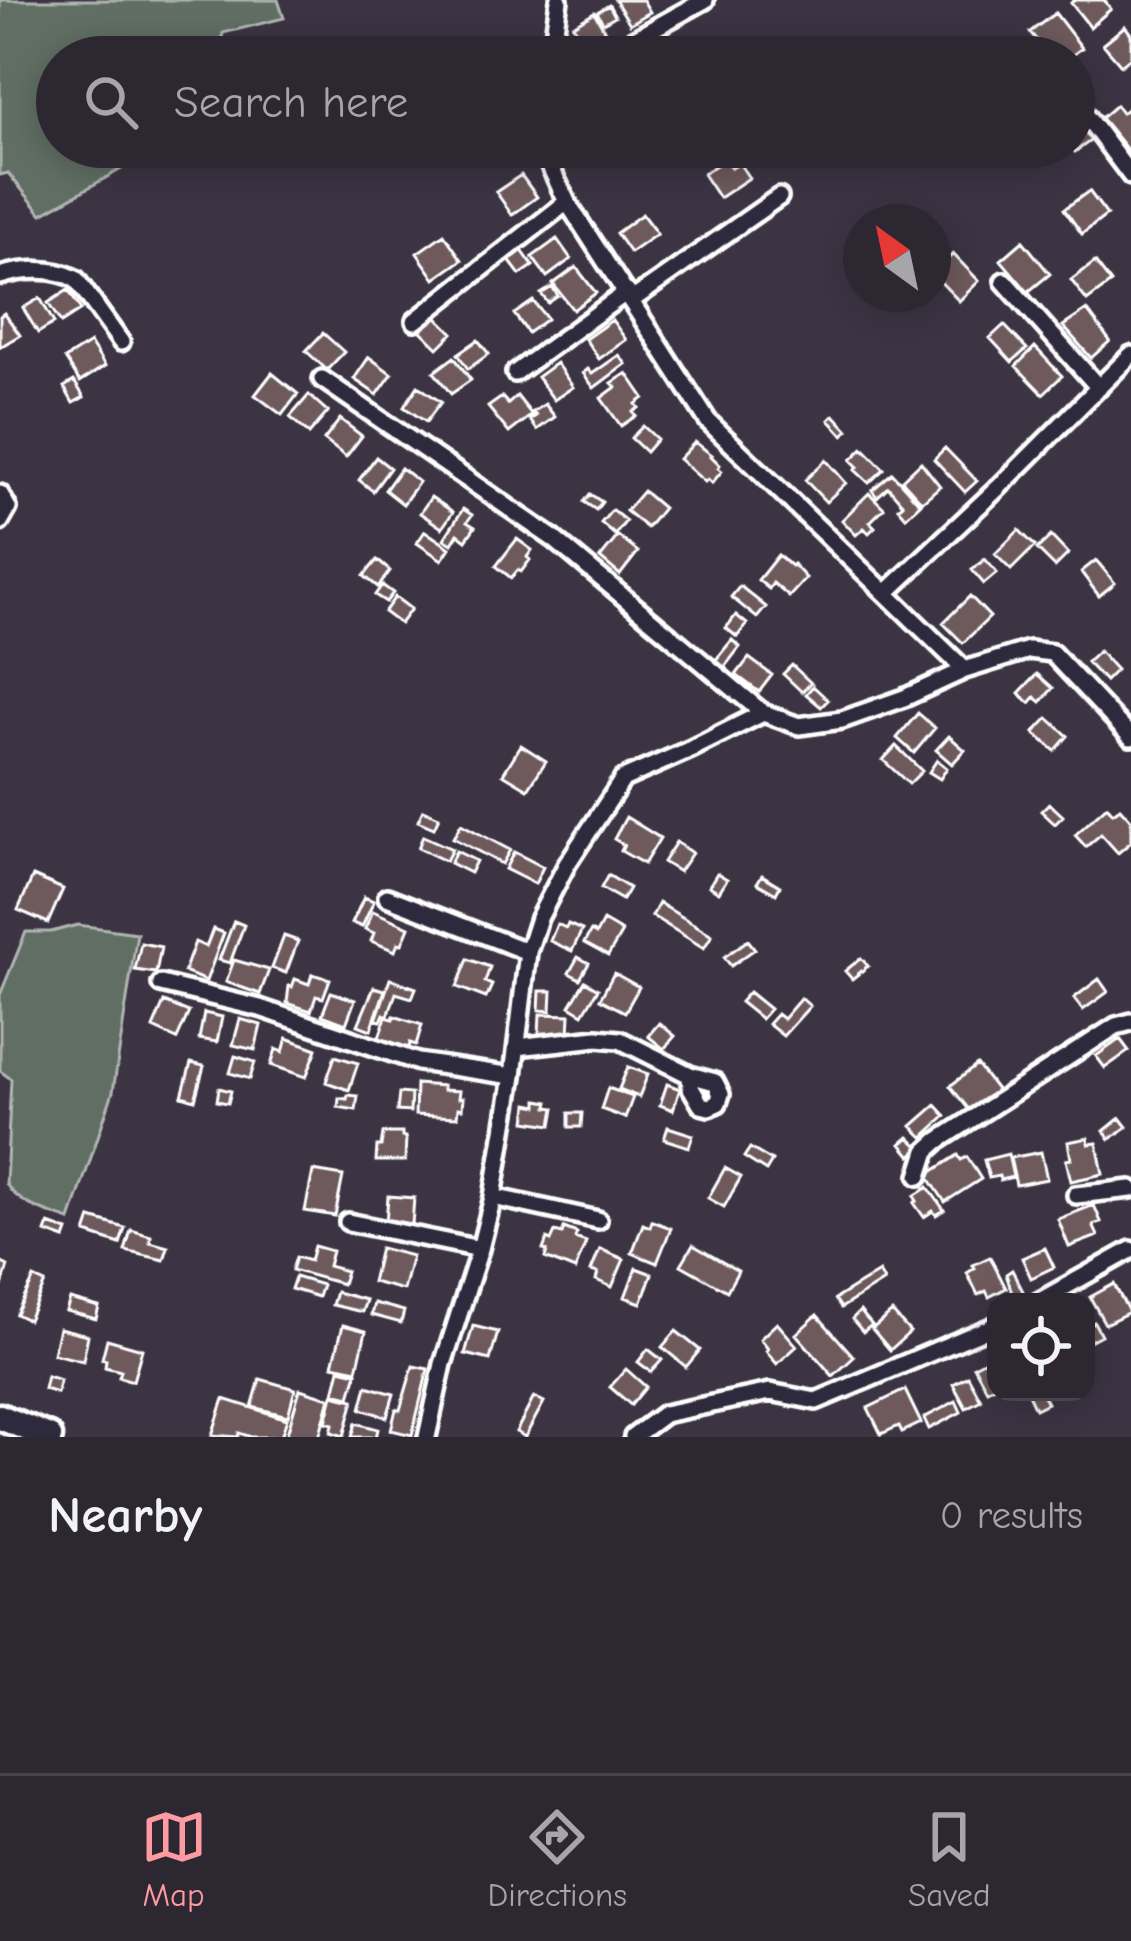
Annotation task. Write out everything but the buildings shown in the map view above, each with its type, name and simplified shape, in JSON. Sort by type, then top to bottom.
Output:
[{"type":"main road","points":[[9,1427],[49,1437]]},
{"type":"street","points":[[553,36],[559,0]]},
{"type":"street","points":[[640,36],[705,0]]},
{"type":"street","points":[[1095,128],[1131,176]]},
{"type":"street","points":[[551,168],[567,202],[708,421],[965,670]]},
{"type":"street","points":[[515,373],[779,197]]},
{"type":"street","points":[[415,321],[567,202]]},
{"type":"street","points":[[0,276],[21,269],[68,274],[122,342]]},
{"type":"street","points":[[1004,281],[1099,388]]},
{"type":"street","points":[[886,593],[1131,355]]},
{"type":"street","points":[[322,379],[554,539],[763,713],[799,726],[842,720],[965,670],[1029,650],[1052,653],[1131,737]]},
{"type":"street","points":[[0,494],[8,508],[0,522]]},
{"type":"street","points":[[427,1437],[443,1364],[493,1197],[528,952],[539,918],[567,864],[623,779],[763,713]]},
{"type":"street","points":[[387,897],[528,952]]},
{"type":"street","points":[[161,984],[260,1008],[418,1062],[513,1076]]},
{"type":"street","points":[[919,1176],[927,1151],[938,1142],[1116,1026],[1131,1022]]},
{"type":"street","points":[[518,1047],[620,1040],[690,1075]]},
{"type":"street","points":[[1076,1196],[1131,1190]]},
{"type":"street","points":[[493,1197],[598,1220]]},
{"type":"street","points":[[348,1222],[480,1249]]},
{"type":"street","points":[[1054,1293],[1131,1250]]},
{"type":"street","points":[[633,1437],[664,1414],[770,1392],[816,1401],[987,1329]]},
{"type":"green space","points":[[0,0],[278,0],[284,18],[222,36],[36,36],[36,168],[123,168],[42,214],[8,173],[0,175]]},
{"type":"green space","points":[[78,925],[137,933],[113,1092],[70,1220],[26,1203],[6,1184],[11,1079],[0,1071],[0,995],[26,932]]}]
